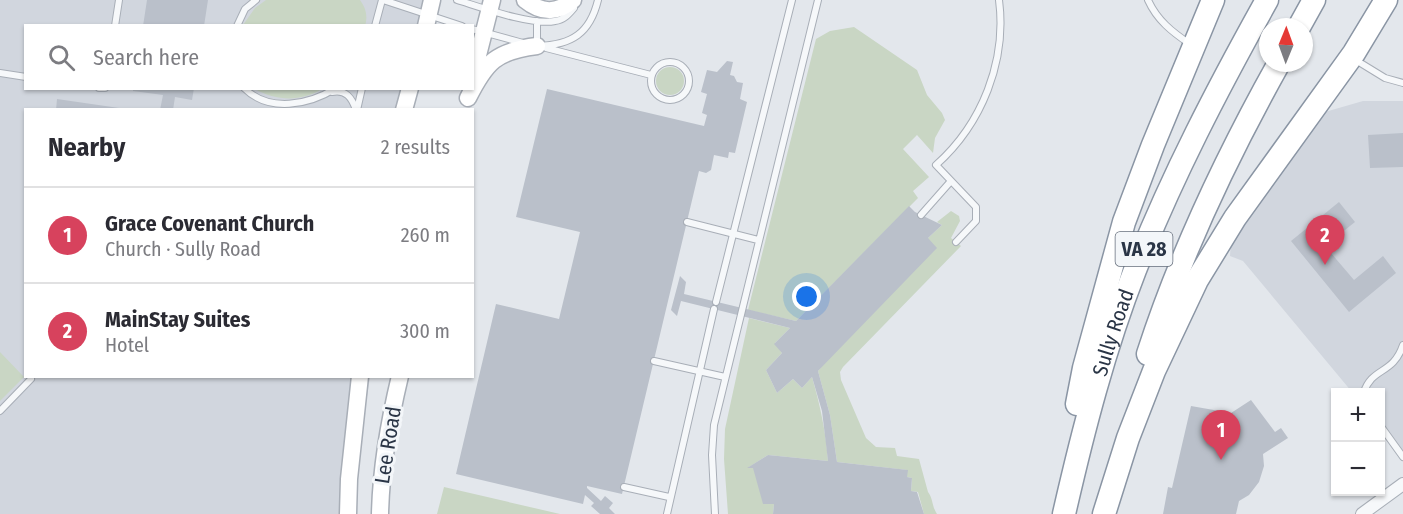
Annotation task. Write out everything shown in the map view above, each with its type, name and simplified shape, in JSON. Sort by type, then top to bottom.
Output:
[{"type":"highway","points":[[1062,514],[1073,424],[1082,377],[1124,222],[1213,0]]},
{"type":"highway","name":"Sully Road","points":[[1062,514],[1097,383],[1135,271],[1176,174],[1267,0]]},
{"type":"highway","points":[[1304,18],[1314,0]]},
{"type":"highway","points":[[1103,514],[1128,438],[1154,371],[1197,280],[1235,218],[1351,57],[1386,0]]},
{"type":"highway","name":"Sully Road","points":[[1103,514],[1135,395],[1172,287],[1223,168],[1274,72]]},
{"type":"street","points":[[525,0],[532,6],[549,12],[573,0]]},
{"type":"street","points":[[474,63],[478,30],[491,5]]},
{"type":"street","points":[[474,87],[481,73],[498,56],[519,48],[537,46]]},
{"type":"street","points":[[405,108],[409,90]]},
{"type":"street","name":"Lee Road","points":[[348,514],[349,479],[360,378]]},
{"type":"street","name":"Lee Road","points":[[380,514],[380,485],[385,450],[400,378]]},
{"type":"street","points":[[1362,514],[1403,484]]},
{"type":"lane","points":[[115,24],[119,0]]},
{"type":"lane","points":[[238,24],[245,9],[256,0]]},
{"type":"lane","points":[[376,24],[382,0],[456,24]]},
{"type":"lane","points":[[457,0],[491,5],[537,21],[556,21],[565,18],[579,0]]},
{"type":"lane","points":[[537,46],[562,43],[577,36],[588,26],[598,0]]},
{"type":"lane","points":[[667,514],[669,497],[715,306],[792,0]]},
{"type":"lane","points":[[716,514],[712,435],[818,0]]},
{"type":"lane","points":[[956,242],[976,221],[976,207],[936,165],[966,130],[983,102],[1000,51],[999,0]]},
{"type":"lane","points":[[1148,0],[1155,13],[1170,30],[1193,46]]},
{"type":"lane","points":[[537,21],[537,46]]},
{"type":"lane","points":[[478,30],[651,75]]},
{"type":"lane","points":[[1351,57],[1386,78],[1403,83]]},
{"type":"lane","points":[[664,62],[676,62],[687,70],[688,88],[685,94],[675,100],[663,99],[652,87],[651,75],[664,62]]},
{"type":"lane","points":[[0,73],[24,77]]},
{"type":"lane","points":[[246,90],[255,98],[283,104],[304,103],[337,91],[348,95],[356,108]]},
{"type":"lane","points":[[329,93],[333,90]]},
{"type":"lane","points":[[357,108],[362,90]]},
{"type":"lane","points":[[921,215],[951,181]]},
{"type":"lane","points":[[687,222],[758,240]]},
{"type":"lane","points":[[1366,388],[1369,380],[1396,361],[1403,345]]},
{"type":"lane","points":[[654,361],[725,377]]},
{"type":"lane","points":[[0,411],[31,380]]},
{"type":"lane","points":[[1385,432],[1403,457]]},
{"type":"lane","points":[[624,487],[669,497]]},
{"type":"shaded area","points":[[0,0],[433,0],[427,24],[24,24],[24,90],[417,90],[413,108],[24,108],[24,378],[370,378],[349,514],[0,514]]},
{"type":"shaded area","points":[[1363,101],[1403,101],[1403,454],[1385,432],[1385,388],[1349,388],[1243,261],[1230,256],[1231,241],[1318,114]]},
{"type":"green space","points":[[266,0],[360,0],[366,12],[366,22],[366,24],[244,24],[255,8]]},
{"type":"green space","points":[[854,27],[917,70],[927,95],[942,113],[945,120],[935,138],[933,153],[917,135],[903,149],[929,177],[913,191],[918,198],[796,321],[748,310],[816,39],[830,31]]},
{"type":"green space","points":[[670,67],[680,71],[684,81],[680,91],[670,95],[660,91],[656,81],[660,71]]},
{"type":"green space","points":[[257,90],[320,90],[297,98],[280,98]]},
{"type":"green space","points":[[951,211],[959,216],[960,221],[951,238],[961,246],[840,372],[841,380],[866,438],[876,447],[895,448],[897,456],[919,459],[937,514],[924,514],[918,492],[911,491],[912,478],[907,477],[907,470],[837,462],[830,415],[818,371],[928,238],[942,225],[937,222]]},
{"type":"green space","points":[[749,318],[790,328],[775,343],[782,353],[766,370],[777,393],[793,379],[802,388],[812,377],[826,440],[828,461],[768,455],[749,467],[755,467],[774,504],[773,514],[728,514],[724,459],[725,429]]},
{"type":"green space","points":[[0,352],[24,377],[0,401]]},
{"type":"green space","points":[[444,487],[560,514],[437,514]]},
{"type":"building","points":[[147,0],[208,0],[204,24],[143,24]]},
{"type":"building","points":[[727,61],[733,62],[730,75],[734,76],[737,82],[743,83],[740,99],[747,102],[735,153],[729,152],[728,158],[714,155],[711,170],[706,173],[699,171],[622,494],[587,486],[601,501],[605,496],[613,503],[609,508],[615,514],[600,514],[591,506],[594,503],[585,495],[583,504],[456,474],[496,304],[559,319],[580,232],[516,217],[547,89],[704,126],[707,115],[702,113],[707,94],[701,92],[707,70],[717,72]]},
{"type":"building","points":[[194,90],[192,100],[175,97],[173,108],[160,108],[163,95],[133,91]]},
{"type":"building","points":[[57,99],[119,108],[56,108]]},
{"type":"building","points":[[1403,133],[1403,167],[1370,168],[1368,135]]},
{"type":"building","points":[[1339,202],[1355,222],[1325,246],[1354,280],[1383,256],[1396,273],[1349,312],[1291,241]]},
{"type":"building","points":[[909,206],[915,212],[942,225],[928,238],[937,248],[818,371],[830,415],[837,462],[908,470],[907,477],[912,478],[911,491],[917,492],[924,514],[773,514],[774,504],[763,504],[753,468],[747,468],[768,455],[828,461],[822,411],[812,377],[802,388],[793,379],[777,393],[766,370],[782,353],[774,344],[790,328],[681,301],[677,316],[671,310],[680,276],[686,282],[684,294],[796,321]]},
{"type":"building","points":[[1251,400],[1275,432],[1281,428],[1288,438],[1263,454],[1264,466],[1259,482],[1249,495],[1239,501],[1236,514],[1163,514],[1168,487],[1172,488],[1191,406],[1231,413]]},
{"type":"place","name":"MainStay Suites","points":[[1325,265]]},
{"type":"place","name":"Grace Covenant Church","points":[[1221,460]]}]
